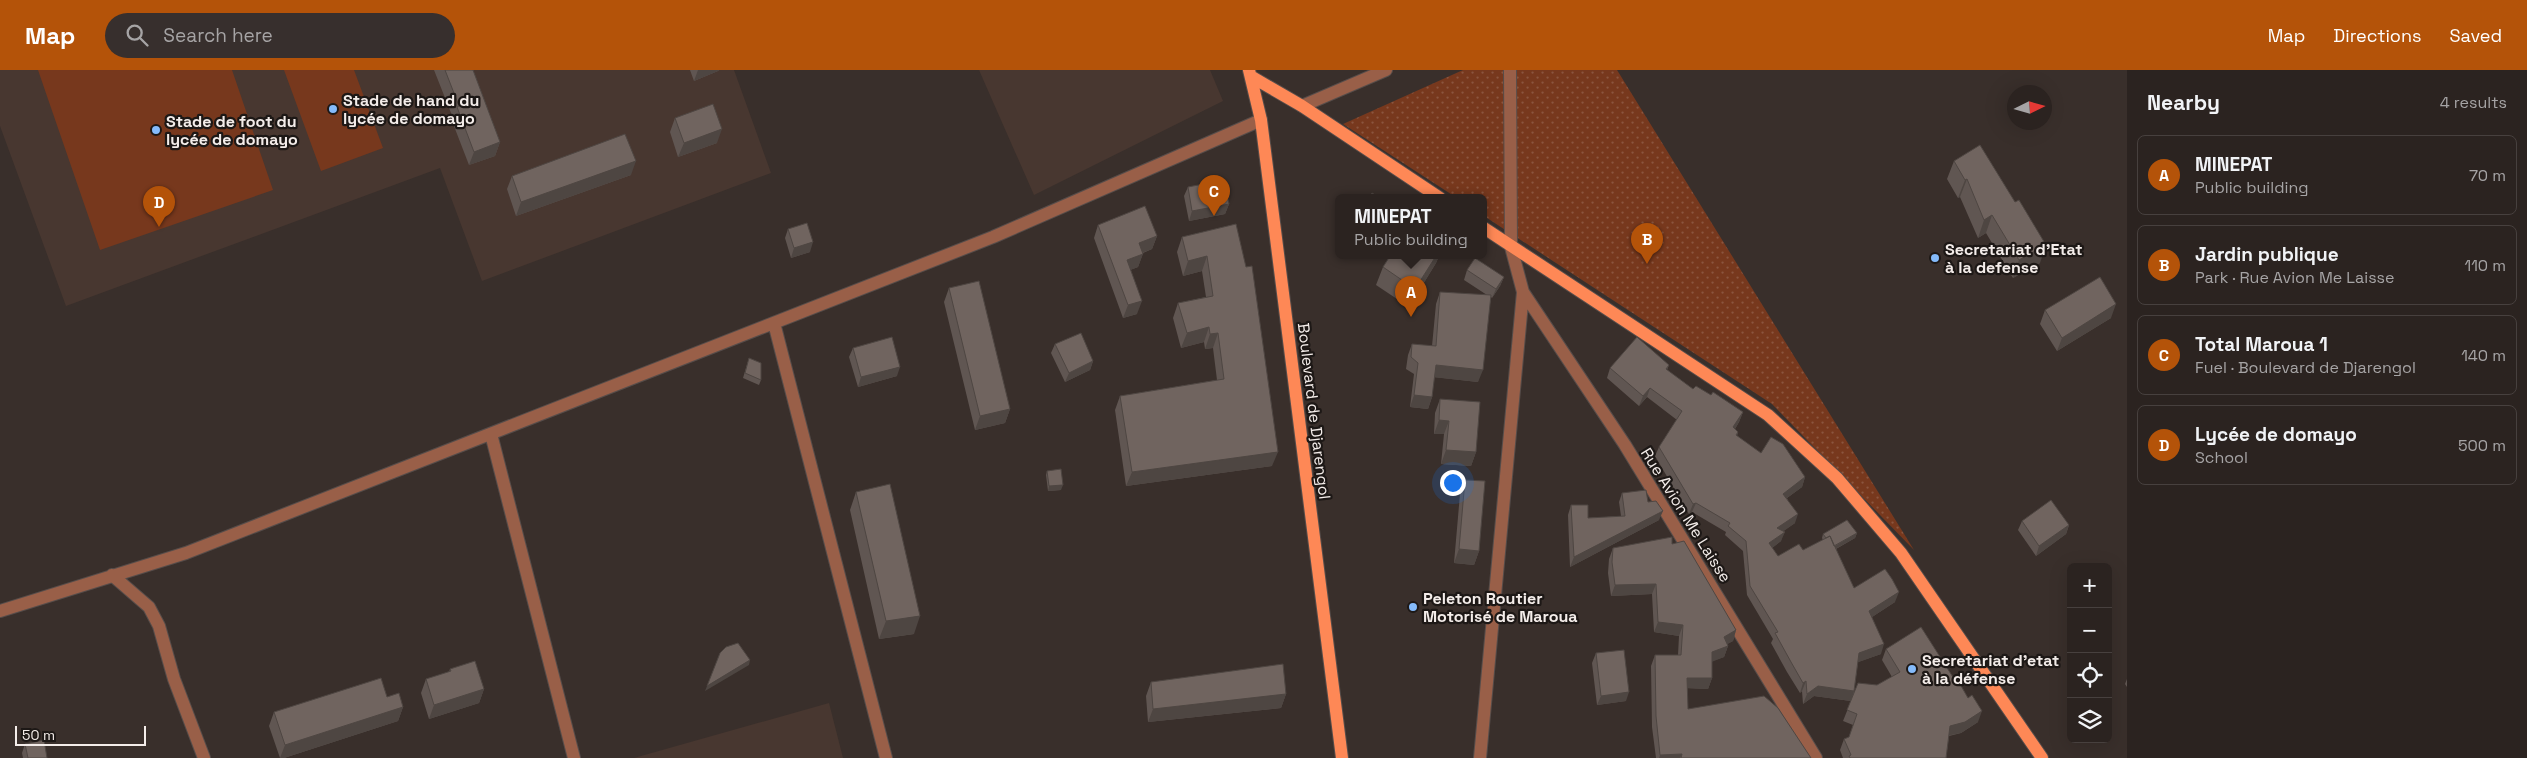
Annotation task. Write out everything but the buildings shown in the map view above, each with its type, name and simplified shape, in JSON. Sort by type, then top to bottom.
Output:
[{"type":"main road","points":[[1250,73],[1434,194]]},
{"type":"main road","name":"Boulevard de Djarengol","points":[[1250,73],[1261,120],[1342,758]]},
{"type":"main road","points":[[1487,230],[1768,415],[1837,478],[1901,553],[2042,758]]},
{"type":"street","points":[[1302,106],[1386,70]]},
{"type":"street","points":[[1480,758],[1523,292],[1511,247],[1510,70]]},
{"type":"street","points":[[0,611],[112,575],[186,554],[993,237],[1261,120]]},
{"type":"street","name":"Rue Avion Me Laisse","points":[[1523,292],[1625,445],[1816,758]]},
{"type":"street","points":[[774,323],[874,704],[886,758]]},
{"type":"street","points":[[491,434],[574,758]]},
{"type":"street","points":[[112,575],[149,607],[159,626],[174,679],[204,758]]},
{"type":"shaded area","points":[[0,70],[734,70],[771,173],[482,281],[440,168],[66,306],[0,126]]},
{"type":"shaded area","name":"Stade de foot du lycée de domayo","points":[[38,70],[232,70],[273,190],[100,250]]},
{"type":"shaded area","name":"Stade de hand du lycée de domayo","points":[[284,70],[354,70],[383,148],[321,171]]},
{"type":"shaded area","points":[[979,70],[1210,70],[1223,101],[1034,195]]},
{"type":"shaded area","points":[[1463,70],[1617,70],[1914,550],[1772,404],[1487,218],[1487,194],[1451,194],[1343,124]]},
{"type":"shaded area","points":[[829,703],[843,758],[634,758]]},
{"type":"place","name":"Stade de hand du lycée de domayo","points":[[333,109]]},
{"type":"place","name":"Stade de foot du lycée de domayo","points":[[156,130]]},
{"type":"place","name":"Total Maroua 1","points":[[1214,216]]},
{"type":"place","name":"Lycée de domayo","points":[[159,227]]},
{"type":"place","name":"Secretariat d'Etat à la defense","points":[[1935,258]]},
{"type":"place","name":"Jardin publique","points":[[1647,264]]},
{"type":"place","name":"MINEPAT","points":[[1411,317]]},
{"type":"place","name":"Peleton Routier Motorisé de Maroua","points":[[1413,607]]},
{"type":"place","name":"Secretariat d'etat à la défense","points":[[1912,669]]}]
